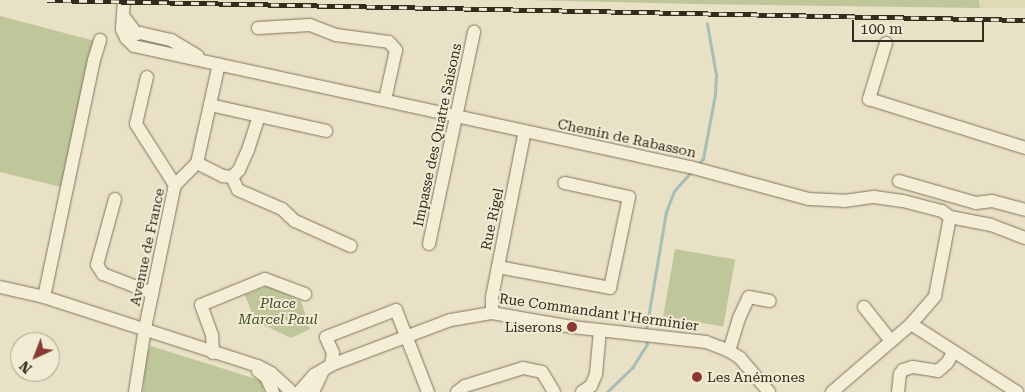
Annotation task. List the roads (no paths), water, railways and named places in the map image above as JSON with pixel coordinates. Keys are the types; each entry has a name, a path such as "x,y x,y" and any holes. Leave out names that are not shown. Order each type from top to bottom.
{"street":[{"name":"Chemin de Rabasson","path":"124,0 124,17 135,40 140,33 171,40 188,51 219,64 455,116 515,127 525,131 703,170 809,199 844,201 874,197 893,200 942,211 950,217 991,225 1025,238"},
{"path":"258,28 310,25 336,35 389,42 396,50 385,100"},
{"name":"Impasse des Quatre Saisons","path":"429,244 474,32"},
{"path":"44,296 94,60 100,40"},
{"path":"886,43 869,99 1025,148"},
{"path":"219,64 197,163 223,176 232,177"},
{"path":"147,77 136,124 175,185"},
{"path":"210,105 326,131"},
{"path":"232,177 239,170 259,117"},
{"name":"Rue Rigel","path":"492,313 498,267 525,131"},
{"name":"Avenue de France","path":"135,392 145,328 175,185 197,163"},
{"path":"232,177 238,190 282,209 295,221 351,246"},
{"path":"899,181 976,203 992,201 1025,210"},
{"path":"498,267 610,288 629,197 565,183"},
{"path":"116,199 97,265 103,274 152,293"},
{"path":"832,392 911,324 935,296 950,217"},
{"path":"214,353 212,335 201,304 265,279 305,294"},
{"path":"0,287 44,296 145,328 271,373 298,391 328,367 332,353 326,337 396,310 427,392"},
{"path":"729,351 739,318 749,298 770,301"},
{"path":"864,307 891,341"},
{"name":"Rue Commandant l'Herminier","path":"328,367 451,320 492,313 600,330 706,342 729,351 740,358 769,392"},
{"path":"911,324 953,353 1017,392"},
{"path":"582,392 591,386 596,374 600,330"},
{"path":"898,392 900,374 903,370 913,367 938,371 947,363 953,353"},
{"path":"250,365 266,377 273,392"},
{"path":"457,392 465,386 523,368 542,372 554,392"}],"waterway":[{"path":"697,165 703,159 715,94 716,75 707,24"},
{"path":"646,330 666,212 674,191 692,171"},
{"path":"607,392 632,368 647,344 646,338"}],"railway":[{"path":"47,0 1025,20"}],"place":[{"name":"Liserons","path":"572,327"},
{"name":"Les Anémones","path":"697,377"}],"park label":[{"name":"Place Marcel Paul","path":"278,312"}]}
